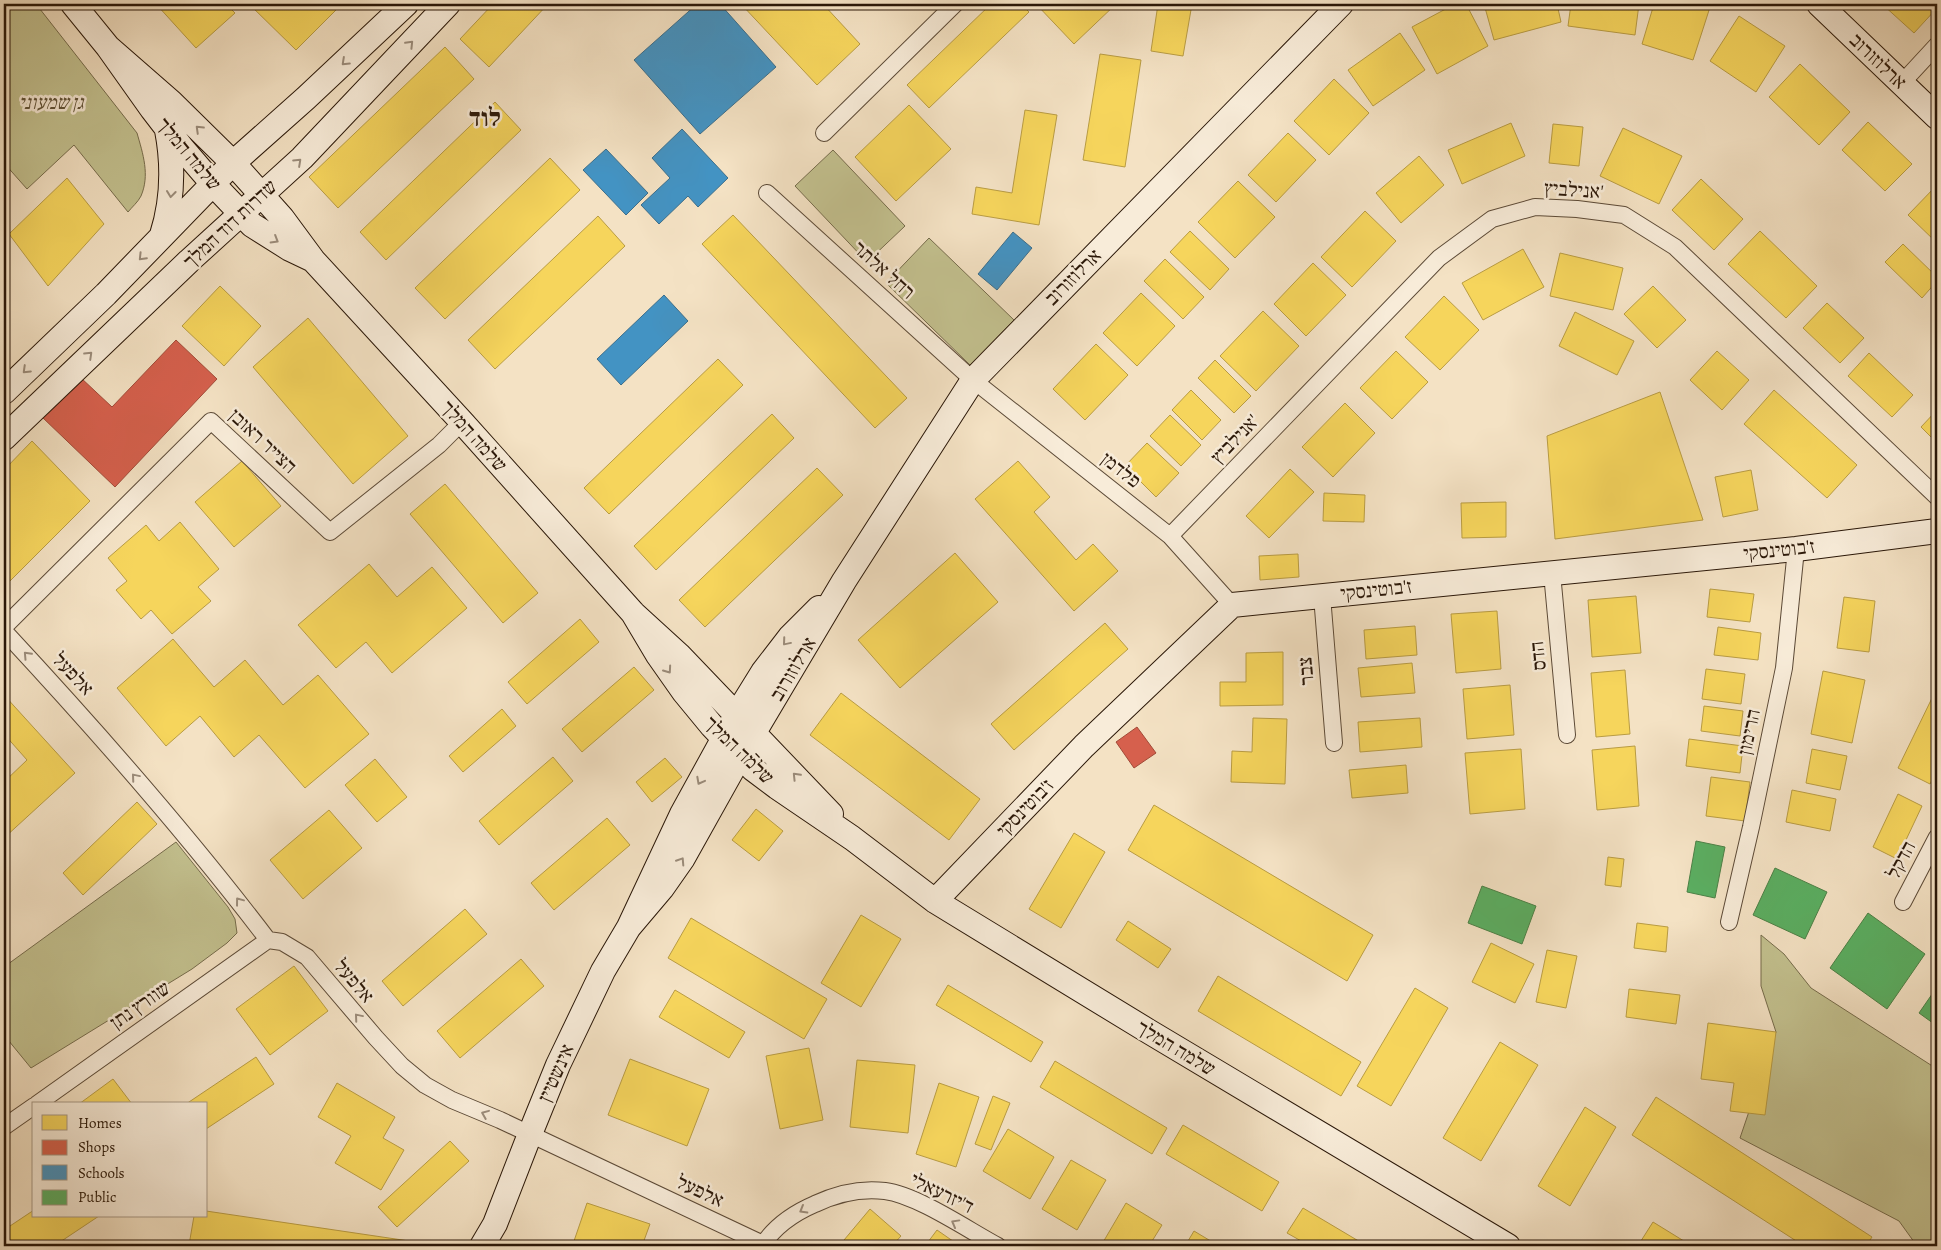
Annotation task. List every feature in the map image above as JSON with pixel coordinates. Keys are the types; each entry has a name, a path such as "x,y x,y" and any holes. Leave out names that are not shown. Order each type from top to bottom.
{"street":[{"name":"שלמה המלך","path":"73,4 108,46 167,129 241,214 252,225 269,236 313,260"},
{"name":"שדרות דוד המלך","path":"4,392 106,294 233,164 406,4"},
{"name":"שדרות דוד המלך","path":"4,438 321,139 448,4"},
{"path":"824,133 955,4"},
{"name":"ארלוזורוב","path":"740,756 844,581 973,380 1341,4"},
{"name":"ארלוזורוב","path":"1819,4 1937,117"},
{"path":"1901,84 1937,45"},
{"name":"שלמה המלך","path":"108,46 171,102 262,194 313,260 462,422 633,613 679,655 754,732 852,838"},
{"path":"161,237 170,207 172,184 171,149 167,129"},
{"name":"רחל אלתר","path":"767,193 973,380"},
{"name":"אנילביץ'","path":"1170,536 1439,258 1492,219 1535,208 1577,209 1624,215 1675,247 1937,497"},
{"name":"פלדמן","path":"973,380 1170,536 1232,605"},
{"name":"הצייר ראובן","path":"4,627 211,421 330,532 439,445 462,422"},
{"name":"ז'בוטינסקי","path":"935,901 1084,746 1232,605 1796,549 1937,531"},
{"name":"הרימון","path":"1729,922 1784,668 1796,549"},
{"name":"הדס","path":"1552,573 1567,735"},
{"name":"ארלוזורוב","path":"736,714 780,649 844,581"},
{"name":"צבר","path":"1322,596 1334,743"},
{"name":"שלמה המלך","path":"633,613 658,655 684,692 740,756 777,788 852,838 935,901 1148,1031 1508,1246"},
{"name":"אלפעל","path":"4,630 76,707 228,887 268,940 282,942 307,957 376,1038 402,1066 425,1085 452,1100 530,1134 762,1245"},
{"name":"אינשטיין","path":"482,1246 494,1235 530,1134 558,1065 599,980 629,927 682,814 736,714"},
{"name":"אינשטיין","path":"629,927 662,888 683,858 740,756"},
{"name":"הדקל","path":"1903,902 1937,837"},
{"name":"שוורץ נתן","path":"40,1102 268,940"},
{"path":"4,1127 32,1107"},
{"name":"ד'יזרעאלי","path":"762,1245 782,1224 804,1209 843,1194 864,1190 886,1191 905,1197 930,1208 998,1246"}],"green space":[{"name":"גן שמעוני","path":"4,4 36,4 137,133 145,164 145,180 141,196 128,212 74,145 27,189 4,163"},
{"path":"833,150 905,226 867,262 795,186"},
{"path":"929,238 1014,320 970,365 886,283"},
{"path":"176,842 228,907 235,919 237,933 227,943 192,969 31,1068 4,1035 4,967"},
{"path":"1761,935 1784,954 1811,988 1937,1069 1937,1246 1917,1246 1899,1221 1740,1138 1776,1032 1761,986"}],"building: Homes":[{"path":"156,4 226,4 235,13 196,48"},
{"path":"249,4 342,4 296,50"},
{"path":"493,4 548,4 489,67 460,39"},
{"path":"741,4 823,4 860,44 817,85"},
{"path":"991,4 1021,4 1029,12 929,108 907,85"},
{"path":"1036,4 1116,4 1074,44"},
{"path":"1158,4 1192,4 1183,56 1151,51"},
{"path":"1455,4 1466,4 1488,46 1437,74 1412,27"},
{"path":"1484,4 1557,4 1561,22 1494,40"},
{"path":"1571,4 1639,4 1635,35 1568,26"},
{"path":"1654,4 1711,4 1693,60 1642,44"},
{"path":"1882,4 1937,4 1937,8 1914,33"},
{"path":"1739,16 1785,46 1756,92 1710,61"},
{"path":"1400,33 1425,70 1373,106 1348,70"},
{"path":"445,47 474,79 338,208 309,177"},
{"path":"1100,54 1141,60 1125,167 1083,160"},
{"path":"1800,64 1850,112 1819,145 1769,97"},
{"path":"1334,79 1369,113 1329,155 1294,121"},
{"path":"495,102 521,130 386,260 360,232"},
{"path":"909,105 951,149 896,201 855,157"},
{"path":"1025,110 1057,115 1039,225 972,214 976,187 1012,193"},
{"path":"1868,122 1912,164 1885,191 1842,150"},
{"path":"1511,123 1525,156 1462,184 1448,150"},
{"path":"1553,124 1583,127 1579,166 1549,163"},
{"path":"1623,128 1682,156 1659,204 1600,176"},
{"path":"1288,133 1316,160 1276,202 1248,175"},
{"path":"1419,156 1444,185 1401,223 1376,193"},
{"path":"550,158 580,190 445,319 415,288"},
{"path":"67,178 104,224 48,286 9,234"},
{"path":"1701,179 1743,219 1714,250 1672,210"},
{"path":"1238,181 1275,217 1235,258 1198,222"},
{"path":"1937,187 1937,243 1908,215"},
{"path":"1365,211 1396,241 1352,287 1321,257"},
{"path":"733,215 907,398 875,428 702,244"},
{"path":"598,216 625,246 495,369 468,340"},
{"path":"1190,231 1229,269 1210,290 1170,252"},
{"path":"1760,231 1817,286 1786,318 1728,264"},
{"path":"1903,244 1937,277 1937,281 1922,298 1885,262"},
{"path":"1523,249 1544,287 1483,320 1462,283"},
{"path":"1560,253 1623,268 1613,310 1550,296"},
{"path":"1165,259 1204,297 1183,319 1144,281"},
{"path":"1313,263 1346,295 1306,336 1274,304"},
{"path":"220,286 261,326 224,366 182,326"},
{"path":"1653,286 1686,320 1657,348 1624,314"},
{"path":"1141,293 1175,326 1137,366 1103,333"},
{"path":"1444,296 1479,330 1440,370 1405,337"},
{"path":"1827,303 1864,338 1840,363 1803,328"},
{"path":"1263,311 1299,346 1256,391 1220,356"},
{"path":"1575,312 1634,341 1617,375 1559,346"},
{"path":"308,318 408,436 353,484 253,367"},
{"path":"1096,344 1128,375 1085,420 1053,389"},
{"path":"1396,351 1428,382 1392,419 1360,388"},
{"path":"1717,351 1749,380 1722,410 1690,380"},
{"path":"1869,353 1913,395 1892,417 1848,376"},
{"path":"718,359 743,385 609,514 584,488"},
{"path":"1215,360 1251,396 1234,413 1198,378"},
{"path":"1191,390 1221,420 1202,440 1172,410"},
{"path":"1774,390 1857,465 1827,498 1744,424"},
{"path":"1660,392 1703,520 1555,539 1547,436"},
{"path":"1345,403 1375,433 1333,477 1302,447"},
{"path":"1937,410 1937,443 1921,427"},
{"path":"772,414 794,438 656,570 634,546"},
{"path":"1170,415 1201,445 1181,466 1150,436"},
{"path":"32,441 90,501 9,582 4,576 4,470"},
{"path":"1147,443 1179,473 1156,497 1125,466"},
{"path":"242,461 281,506 234,547 195,502"},
{"path":"1018,461 1050,497 1034,512 1076,560 1093,544 1118,571 1074,611 975,499"},
{"path":"817,468 843,495 705,627 679,600"},
{"path":"1290,469 1314,492 1269,538 1246,516"},
{"path":"1751,470 1758,510 1723,517 1715,477"},
{"path":"445,484 538,593 503,623 410,514"},
{"path":"1324,493 1365,495 1364,522 1323,521"},
{"path":"1506,502 1506,537 1462,538 1461,503"},
{"path":"180,522 219,569 198,587 211,601 172,634 151,610 141,619 116,590 127,581 108,558 146,525 159,541"},
{"path":"955,553 998,602 900,688 858,640"},
{"path":"1298,554 1299,577 1260,580 1259,556"},
{"path":"369,564 397,597 432,567 467,608 392,673 366,642 336,668 298,625"},
{"path":"1710,589 1754,594 1750,622 1707,617"},
{"path":"1636,596 1641,653 1592,657 1588,600"},
{"path":"1844,597 1875,601 1869,652 1837,648"},
{"path":"1497,611 1501,669 1456,673 1451,614"},
{"path":"580,619 599,642 527,704 508,682"},
{"path":"1105,623 1128,649 1014,750 991,724"},
{"path":"1415,626 1417,655 1366,659 1364,630"},
{"path":"1718,627 1761,633 1758,660 1714,655"},
{"path":"173,639 214,687 245,660 283,705 318,675 369,734 305,788 259,735 234,757 200,716 166,746 117,688"},
{"path":"1283,652 1283,705 1220,706 1220,682 1246,682 1246,653"},
{"path":"1412,663 1415,693 1361,697 1358,668"},
{"path":"634,667 654,690 582,752 562,729"},
{"path":"1706,669 1745,674 1741,704 1702,699"},
{"path":"1625,670 1630,734 1596,737 1591,673"},
{"path":"1823,671 1865,680 1852,743 1811,734"},
{"path":"1510,685 1514,735 1467,739 1463,689"},
{"path":"841,693 980,799 949,840 810,735"},
{"path":"4,695 75,773 4,838 4,782 27,760 4,734"},
{"path":"1933,696 1937,698 1937,770 1930,784 1898,768"},
{"path":"1704,706 1743,711 1740,736 1701,731"},
{"path":"502,709 516,726 463,772 449,756"},
{"path":"1253,718 1287,719 1285,784 1231,782 1232,751 1252,752"},
{"path":"1420,718 1422,747 1360,752 1358,722"},
{"path":"1689,739 1743,746 1740,773 1686,766"},
{"path":"1635,746 1639,806 1597,810 1592,750"},
{"path":"1521,749 1525,809 1470,814 1465,753"},
{"path":"1812,749 1847,756 1840,790 1806,783"},
{"path":"553,757 573,781 499,845 479,821"},
{"path":"665,758 682,777 652,802 636,782"},
{"path":"375,759 407,797 377,822 345,785"},
{"path":"1406,765 1408,793 1352,798 1349,770"},
{"path":"1711,777 1750,782 1745,821 1706,816"},
{"path":"1792,790 1836,799 1830,831 1786,822"},
{"path":"1898,794 1922,806 1897,859 1873,847"},
{"path":"137,802 157,824 83,895 63,873"},
{"path":"1154,805 1373,935 1347,981 1128,850"},
{"path":"756,809 783,831 759,861 732,840"},
{"path":"329,810 362,848 303,899 270,860"},
{"path":"607,818 630,845 554,910 531,883"},
{"path":"1074,833 1105,852 1061,928 1029,909"},
{"path":"1608,857 1624,859 1621,887 1605,885"},
{"path":"465,909 487,934 403,1006 382,981"},
{"path":"861,915 901,939 861,1007 821,983"},
{"path":"691,918 827,999 804,1039 668,958"},
{"path":"1128,921 1171,949 1158,968 1116,940"},
{"path":"1637,923 1668,927 1666,952 1634,948"},
{"path":"1491,943 1534,964 1515,1003 1472,982"},
{"path":"1547,950 1577,956 1566,1008 1536,1002"},
{"path":"521,959 544,986 460,1058 437,1031"},
{"path":"294,966 328,1011 270,1055 236,1009"},
{"path":"1218,976 1361,1062 1341,1096 1198,1011"},
{"path":"948,985 1043,1042 1031,1062 936,1005"},
{"path":"1415,988 1448,1008 1391,1106 1357,1086"},
{"path":"1629,989 1680,995 1676,1024 1626,1017"},
{"path":"675,990 745,1032 729,1058 659,1017"},
{"path":"1708,1023 1776,1032 1765,1115 1730,1111 1734,1083 1701,1079"},
{"path":"1500,1042 1538,1065 1481,1161 1443,1138"},
{"path":"809,1048 823,1120 780,1129 766,1056"},
{"path":"256,1057 274,1084 208,1128 208,1102 189,1102"},
{"path":"630,1059 709,1089 687,1146 608,1115"},
{"path":"857,1060 915,1065 908,1133 850,1127"},
{"path":"1055,1061 1167,1128 1152,1154 1040,1087"},
{"path":"113,1079 130,1102 82,1102"},
{"path":"337,1083 395,1117 383,1138 404,1150 381,1190 335,1163 351,1136 318,1117"},
{"path":"939,1083 979,1097 956,1167 916,1154"},
{"path":"993,1096 1010,1103 991,1150 975,1144"},
{"path":"1656,1097 1872,1237 1866,1246 1804,1246 1632,1135"},
{"path":"1585,1107 1616,1127 1570,1206 1538,1186"},
{"path":"1183,1125 1279,1182 1262,1211 1166,1154"},
{"path":"1008,1129 1054,1157 1030,1199 983,1171"},
{"path":"450,1141 469,1161 397,1227 378,1207"},
{"path":"1071,1160 1106,1180 1077,1230 1042,1209"},
{"path":"587,1203 650,1224 642,1246 589,1246 574,1241"},
{"path":"1126,1203 1162,1225 1149,1246 1105,1246 1102,1244"},
{"path":"1303,1208 1367,1246 1310,1246 1287,1233"},
{"path":"870,1209 901,1236 892,1246 839,1246"},
{"path":"32,1211 32,1218 96,1218 54,1246 4,1246 4,1230"},
{"path":"208,1211 443,1246 189,1245 194,1218 208,1218"},
{"path":"1653,1222 1692,1246 1644,1246 1639,1244"},
{"path":"937,1230 960,1246 925,1246"},
{"path":"1194,1231 1219,1246 1185,1246"}],"building: Shops":[{"path":"176,340 217,379 115,487 42,417 80,377 112,407"},
{"path":"1137,727 1156,753 1134,768 1116,742"}],"building: Schools":[{"path":"697,4 720,4 776,67 700,134 634,60"},
{"path":"682,129 728,178 698,207 688,196 659,224 641,205 670,178 652,158"},
{"path":"606,149 648,193 626,215 583,170"},
{"path":"1013,232 1032,248 997,290 978,274"},
{"path":"664,295 688,321 621,385 597,359"}],"building: Public":[{"path":"1696,841 1725,847 1715,898 1687,892"},
{"path":"1775,868 1827,892 1805,939 1753,915"},
{"path":"1482,886 1536,906 1522,944 1468,923"},
{"path":"1868,913 1925,954 1887,1009 1830,968"},
{"path":"1937,987 1937,1026 1919,1013"}],"district":[{"name":"לוד","path":"485,118"}]}
